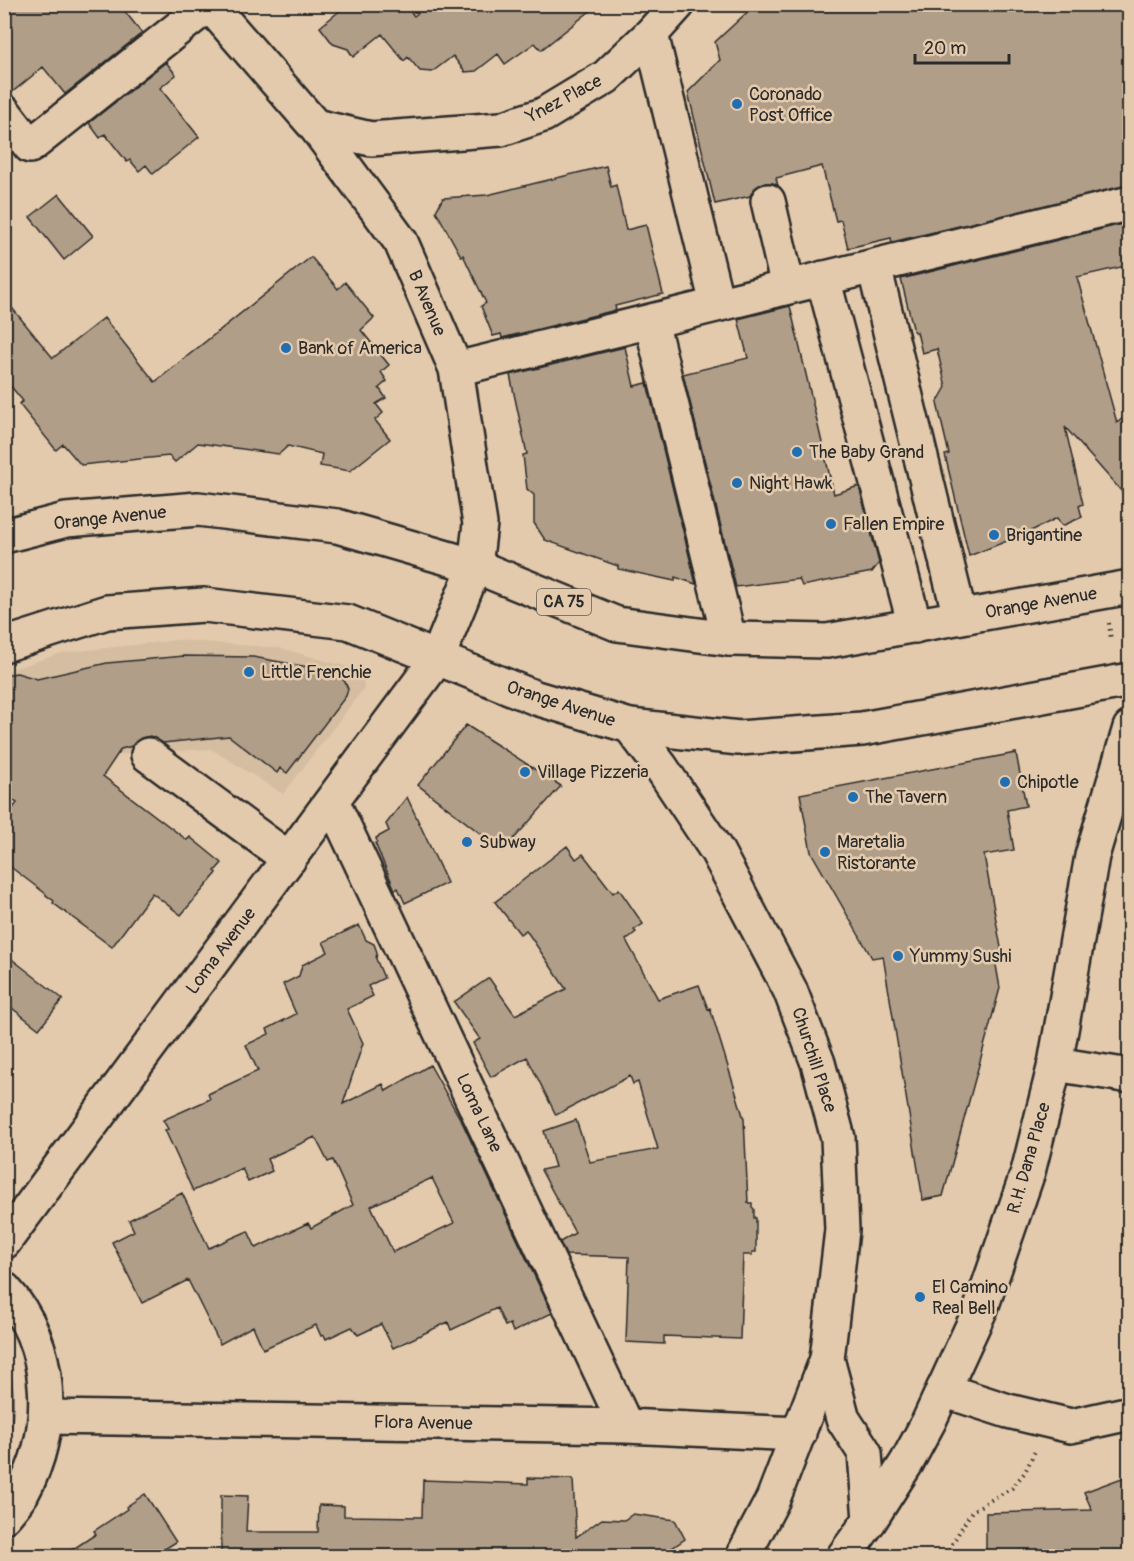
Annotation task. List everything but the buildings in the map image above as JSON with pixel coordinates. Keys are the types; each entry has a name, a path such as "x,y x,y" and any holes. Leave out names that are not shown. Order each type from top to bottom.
{"main road":[{"path":"4,112 30,146 209,4"},
{"name":"B Avenue","path":"209,4 315,126 401,242 456,369 480,524 475,566 436,659"},
{"name":"Ynez Place","path":"315,126 371,139 501,129 543,115 606,78 678,4"},
{"path":"651,34 717,304"},
{"path":"768,201 788,287"},
{"path":"456,369 1130,203"},
{"path":"874,266 960,617"},
{"path":"823,278 915,626"},
{"path":"651,321 729,639"},
{"name":"Orange Avenue","path":"4,536 66,520 198,509 337,526 475,566 617,624 729,639 827,641 1130,587"},
{"name":"Orange Avenue","path":"4,645 107,612 204,605 348,622 536,698 630,726 739,738 862,729 1130,680"},
{"name":"Loma Avenue","path":"4,1242 436,659"},
{"name":"Churchill Place","path":"630,726 661,767 717,851 790,990 818,1063 838,1138 842,1230 827,1359 773,1499 744,1557"},
{"name":"R.H. Dana Place","path":"844,1557 907,1462 943,1390 981,1308 1028,1172 1055,1064 1092,856 1130,728"},
{"path":"148,755 289,859"},
{"name":"Loma Lane","path":"332,801 626,1426"},
{"path":"1055,1064 1130,1076"},
{"path":"4,1289 14,1299 34,1335 45,1375 46,1417 38,1457 21,1495 4,1516"},
{"path":"827,1359 843,1419 865,1453 870,1521"},
{"path":"943,1390 1008,1411 1071,1426 1130,1413"},
{"name":"Flora Avenue","path":"46,1417 626,1426 799,1434"}],"path":[{"path":"1108,616 1111,640"},
{"path":"951,1557 952,1544 972,1511 1012,1488 1025,1472 1038,1443"}],"shaded area":[{"path":"178,640 280,648 362,671 364,688 283,794 211,749 58,758 5,794 4,672 62,653"},
{"path":"5,1355 12,1380 13,1406 11,1431 5,1456"}],"place":[{"name":"Coronado Post Office","path":"737,104"},
{"name":"Bank of America","path":"286,348"},
{"name":"The Baby Grand","path":"797,452"},
{"name":"Night Hawk","path":"737,483"},
{"name":"Fallen Empire","path":"831,524"},
{"name":"Brigantine","path":"994,535"},
{"name":"Little Frenchie","path":"249,672"},
{"name":"Village Pizzeria","path":"525,772"},
{"name":"Chipotle","path":"1005,782"},
{"name":"The Tavern","path":"853,797"},
{"name":"Subway","path":"467,842"},
{"name":"Maretalia Ristorante","path":"825,852"},
{"name":"Yummy Sushi","path":"898,956"},
{"name":"El Camino Real Bell","path":"920,1297"}]}
